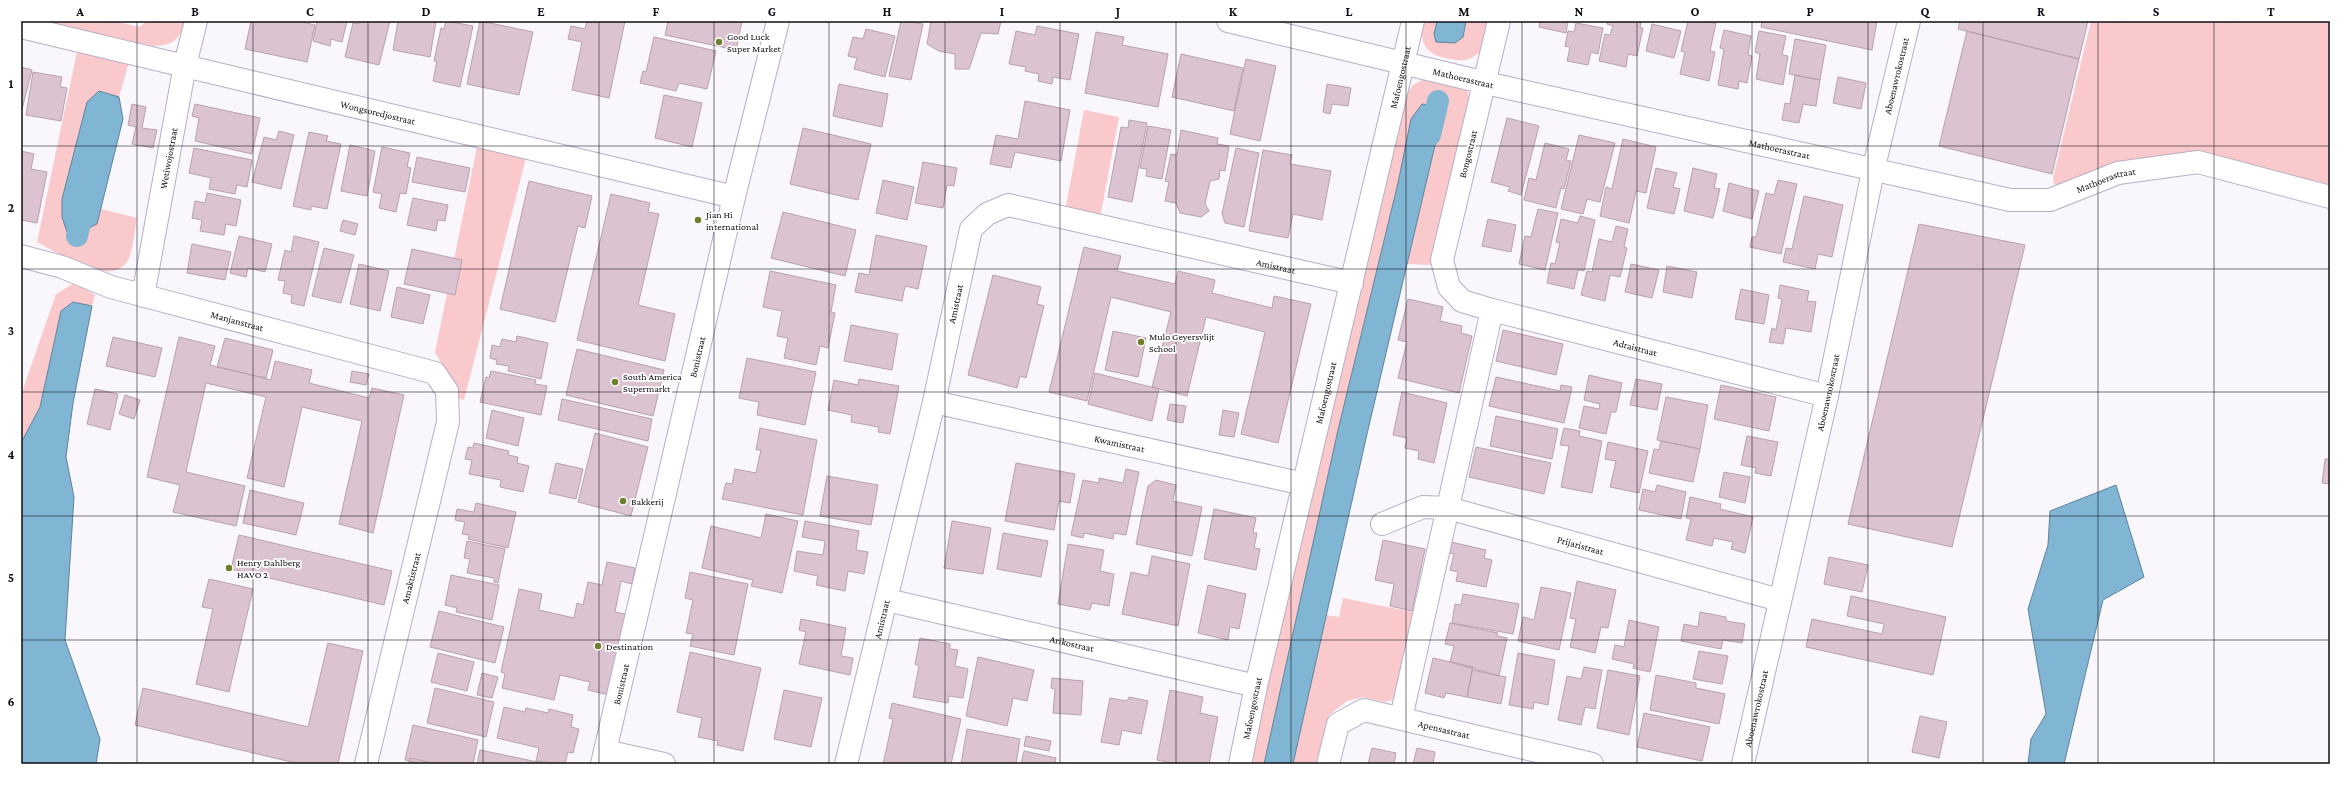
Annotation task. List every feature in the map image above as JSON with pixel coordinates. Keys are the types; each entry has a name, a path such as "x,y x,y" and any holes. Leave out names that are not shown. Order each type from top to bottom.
{"street":[{"name":"Wetiwojostraat","path":"142,296 185,65 196,21"},
{"name":"Bonistraat","path":"604,758 734,197 778,21"},
{"name":"Mathoerastraat","path":"1228,21 1486,83 1873,171 2010,200 2050,200 2118,173 2198,162 2330,197"},
{"name":"Mafoengostraat","path":"1240,764 1256,686 1413,21"},
{"name":"Bongostraat","path":"1449,288 1442,260 1486,83 1499,21"},
{"name":"Aboenawrokostraat","path":"1743,764 1779,600 1827,396 1873,171 1909,21"},
{"name":"Wongsoredjostraat","path":"21,27 734,197"},
{"name":"Amistraat","path":"846,764 934,402 971,229 986,214 1008,205 1352,283"},
{"name":"Manjanstraat","path":"21,256 62,267 111,287 142,296 435,373 448,391"},
{"name":"Adraistraat","path":"1449,288 1462,301 1492,310 1827,396"},
{"path":"1401,718 1492,310"},
{"name":"Amaktistraat","path":"366,764 448,422 448,391"},
{"name":"Kwamistraat","path":"934,402 1304,484"},
{"name":"Prijaristraat","path":"1382,524 1423,507 1448,508 1779,600"},
{"name":"Arikostraat","path":"887,600 1256,686"},
{"name":"Apensastraat","path":"1328,764 1338,724 1364,710 1592,764"},
{"path":"604,758 664,764"}],"shaded area":[{"path":"39,21 114,21 139,27 147,21 185,21 181,33 175,40 171,43 154,46"},
{"path":"1423,21 1437,21 1434,34 1463,37 1466,21 1492,21 1483,51 1469,59 1455,60 1436,55 1426,48 1422,37"},
{"path":"2091,21 2330,21 2330,188 2188,154 2063,186 2054,184 2053,178"},
{"path":"77,52 129,62 119,97 99,91 62,217 67,232 75,234 96,224 101,209 137,218 133,245 128,260 120,268 110,271 98,270 84,266 37,242"},
{"path":"1424,79 1460,85 1468,92 1470,102 1431,265 1407,264 1444,108 1422,104 1411,119 1398,183 1338,430 1264,764 1247,764 1406,95 1413,85"},
{"path":"1084,110 1119,117 1100,218 1065,211"},
{"path":"477,147 526,158 464,400 450,396 450,379 435,352"},
{"path":"75,283 95,295 92,306 73,302 61,311 40,407 21,443 21,395 56,294"},
{"path":"1343,598 1417,613 1400,688 1394,699 1385,702 1363,697 1347,701 1329,715 1317,764 1293,764 1326,615 1339,617"}],"water":[{"path":"1437,21 1466,21 1463,37 1455,43 1436,42 1434,34"},
{"path":"99,91 119,97 123,119 97,224 75,234 67,232 62,217 62,199 87,102"},
{"path":"1422,104 1444,107 1367,434 1293,764 1264,764 1338,430 1398,183 1411,119"},
{"path":"73,302 92,306 73,403 66,457 74,497 65,640 100,739 96,764 21,764 21,443 40,407 61,311"},
{"path":"2116,485 2144,577 2103,600 2064,764 2028,764 2031,739 2046,714 2028,609 2048,545 2050,511"}],"building":[{"path":"251,21 298,21 315,25 307,62 245,49"},
{"path":"317,21 347,21 342,42 331,39 330,46 313,41"},
{"path":"359,21 390,21 379,65 345,57 353,23 359,24"},
{"path":"398,21 436,21 430,57 393,50"},
{"path":"446,21 473,26 460,87 433,81 437,61 434,61 441,28 444,29"},
{"path":"480,21 533,32 519,95 467,84"},
{"path":"587,21 625,21 609,98 572,90 582,42 568,39 571,26 585,29"},
{"name":"Good Luck Super Market","path":"668,21 742,21 736,50 665,35"},
{"path":"901,21 923,24 911,80 889,76"},
{"path":"931,21 1001,21 998,34 981,33 969,69 955,69 955,54 939,51 927,44"},
{"path":"1540,21 1568,21 1566,33 1539,27"},
{"path":"1608,21 1641,21 1640,28 1643,28 1637,56 1628,54 1626,67 1599,61 1605,34 1610,35 1613,26 1607,24"},
{"path":"1688,21 1716,23 1710,51 1715,52 1709,81 1680,74 1685,52 1681,51"},
{"path":"1762,21 1877,21 1872,50 1761,27"},
{"path":"1960,21 2088,21 2079,59 1958,29"},
{"path":"1576,23 1603,28 1598,54 1591,52 1588,65 1567,61 1570,47 1565,46 1568,31 1574,32"},
{"path":"1652,24 1681,31 1674,58 1646,51"},
{"path":"1037,26 1079,34 1070,80 1053,77 1052,84 1038,81 1039,74 1025,71 1026,67 1009,64 1016,31 1035,35"},
{"path":"866,29 895,36 885,77 854,69 857,58 848,56 853,37 863,39"},
{"path":"1724,30 1751,36 1748,55 1752,56 1747,83 1739,81 1738,89 1718,85 1724,49 1720,48"},
{"path":"1759,31 1786,36 1782,55 1788,56 1783,85 1756,79 1760,54 1755,52"},
{"path":"1967,31 2079,59 2052,174 1939,146"},
{"path":"1096,32 1124,37 1122,45 1168,54 1158,107 1085,93"},
{"path":"654,37 716,51 707,89 679,83 676,91 640,83 643,71 646,72"},
{"path":"1795,39 1826,45 1820,80 1789,74"},
{"path":"1181,54 1243,68 1234,111 1172,97"},
{"path":"1246,59 1276,66 1260,141 1230,134"},
{"path":"21,67 32,70 21,113"},
{"path":"33,72 62,77 60,87 67,88 61,121 26,115"},
{"path":"1795,75 1820,80 1816,106 1803,104 1799,123 1782,120 1785,103 1790,104"},
{"path":"1838,77 1866,83 1861,109 1833,103"},
{"path":"839,84 888,94 882,127 833,116"},
{"path":"1327,84 1351,88 1348,106 1332,104 1330,114 1323,112"},
{"path":"664,95 702,103 692,147 655,138"},
{"path":"1025,101 1070,110 1061,161 1015,152 1011,168 990,164 996,135 1018,139"},
{"path":"132,104 146,107 142,128 157,130 153,148 132,144 136,127 128,125"},
{"path":"195,104 260,118 252,154 195,141 199,118 192,116"},
{"path":"1507,118 1539,126 1521,195 1508,191 1510,187 1491,182"},
{"path":"1129,120 1147,123 1132,202 1108,197 1121,127 1128,128"},
{"path":"1148,126 1171,130 1162,179 1146,176 1147,169 1140,168"},
{"path":"803,128 871,144 858,200 790,184"},
{"path":"1181,130 1218,138 1217,144 1229,146 1225,171 1220,170 1219,179 1210,181 1205,204 1209,211 1201,217 1180,213 1176,203 1165,201 1169,182 1165,181 1171,154 1177,155"},
{"path":"279,131 294,135 281,189 252,182 264,137 276,140"},
{"path":"309,132 328,136 326,141 341,144 327,209 311,206 311,210 293,206"},
{"path":"1579,135 1615,143 1600,202 1587,199 1583,214 1561,209"},
{"path":"1623,139 1656,147 1646,193 1636,191 1629,223 1600,216 1606,187 1612,189"},
{"path":"1545,143 1569,149 1566,160 1571,161 1564,189 1561,188 1556,208 1524,200 1529,178 1536,180"},
{"path":"350,145 375,151 367,196 341,191"},
{"path":"382,147 410,153 407,167 411,168 406,194 400,193 396,212 379,208 382,194 373,192"},
{"path":"194,148 252,160 247,187 237,185 235,194 209,189 211,178 189,173"},
{"path":"1236,148 1259,153 1244,227 1225,223 1222,214"},
{"path":"1263,150 1292,155 1290,164 1331,171 1322,220 1293,214 1288,238 1249,231"},
{"path":"21,151 34,154 31,169 47,172 37,223 21,220"},
{"path":"417,157 470,168 465,192 412,182"},
{"path":"923,162 957,168 954,186 947,185 943,208 915,203"},
{"path":"1656,168 1677,173 1673,187 1680,189 1674,214 1647,208"},
{"path":"1693,168 1717,174 1714,188 1720,189 1713,218 1684,211"},
{"path":"883,180 914,187 907,220 876,213"},
{"path":"1778,180 1797,184 1781,254 1750,247 1752,237 1756,237 1766,193 1774,195"},
{"path":"529,181 592,196 585,228 578,226 555,322 500,309"},
{"path":"1729,183 1759,191 1752,219 1723,211"},
{"path":"207,193 241,200 236,226 226,224 224,235 200,231 202,220 192,218 195,201 205,203"},
{"path":"611,194 650,203 648,212 659,214 638,305 675,314 665,361 577,340"},
{"path":"1804,196 1843,205 1832,257 1818,254 1815,269 1783,262 1786,248 1792,249"},
{"path":"413,198 448,205 445,221 438,220 436,231 407,225"},
{"path":"1538,209 1558,213 1545,270 1519,264 1525,236 1531,237"},
{"path":"783,212 856,230 845,276 771,258"},
{"path":"1580,216 1595,220 1584,271 1578,270 1574,289 1547,283 1551,263 1555,264 1560,243 1556,242 1561,219 1578,223"},
{"path":"1488,219 1516,225 1511,252 1482,246"},
{"path":"343,220 358,224 355,235 340,231"},
{"path":"1919,224 2025,245 1952,547 1848,524"},
{"path":"1616,226 1628,229 1624,247 1627,248 1620,277 1610,275 1605,301 1581,295 1587,271 1592,272 1599,239 1612,242"},
{"path":"876,235 927,246 918,289 905,286 902,301 855,292 859,273 869,275"},
{"path":"239,236 272,244 265,272 248,268 246,277 230,273"},
{"path":"294,236 319,242 304,306 291,303 292,295 283,293 285,281 278,280 285,250 291,252"},
{"path":"192,244 231,252 225,280 187,273"},
{"path":"1084,247 1121,256 1117,271 1175,284 1178,271 1215,280 1212,293 1272,308 1274,296 1311,304 1278,443 1241,434 1265,332 1206,317 1187,396 1152,387 1171,312 1111,297 1087,401 1049,392"},
{"path":"324,248 354,255 341,303 312,296"},
{"path":"412,249 462,260 455,295 404,284"},
{"path":"359,264 389,271 380,311 350,304"},
{"path":"1631,264 1659,270 1652,298 1625,292"},
{"path":"1667,266 1697,272 1692,298 1663,292"},
{"path":"770,271 836,285 831,312 835,313 828,348 820,346 816,365 784,358 788,338 777,336 782,311 763,307"},
{"path":"993,275 1041,287 1037,304 1044,306 1026,378 1020,376 1017,388 968,375"},
{"path":"1780,285 1809,291 1807,301 1816,302 1811,332 1786,328 1783,344 1769,342 1772,328 1776,330 1782,299 1778,298"},
{"path":"397,287 430,295 423,324 391,317"},
{"path":"1741,289 1769,295 1764,324 1735,319"},
{"path":"1408,299 1443,307 1440,321 1462,326 1461,333 1472,336 1459,393 1398,378 1407,342 1398,340"},
{"path":"851,325 898,334 892,370 844,361"},
{"path":"1503,330 1563,344 1556,375 1496,361"},
{"path":"1113,331 1146,338 1138,377 1105,370"},
{"path":"517,336 548,343 541,379 508,371 509,366 496,364 497,360 490,358 492,345 500,347 502,339 516,342"},
{"path":"113,337 162,348 155,377 106,366"},
{"path":"179,337 215,346 210,365 271,380 275,361 312,370 309,383 369,398 372,388 404,395 373,533 339,524 362,421 302,407 284,487 247,478 266,397 206,383 186,472 245,486 236,526 173,512 180,485 147,477"},
{"path":"225,338 273,350 266,378 217,367"},
{"name":"South America Supermarkt","path":"577,349 664,370 653,416 566,395"},
{"path":"747,358 816,372 805,425 757,415 759,402 739,398"},
{"path":"352,371 369,374 366,385 350,382"},
{"path":"491,371 536,380 535,384 547,386 541,415 480,402 486,377 489,378"},
{"path":"1095,373 1159,389 1152,421 1088,404"},
{"path":"1589,375 1622,383 1616,412 1611,412 1606,434 1579,428 1584,406 1599,409 1600,404 1584,400"},
{"path":"1496,377 1560,391 1561,385 1572,387 1564,423 1489,406"},
{"path":"859,379 899,386 890,434 878,432 879,427 851,422 852,415 828,410 834,380 858,385"},
{"path":"1636,379 1662,384 1657,410 1630,405"},
{"path":"1721,385 1776,397 1769,431 1714,419"},
{"path":"95,389 118,394 110,430 87,424"},
{"path":"1402,392 1447,403 1434,463 1418,459 1419,451 1405,448 1407,438 1393,435"},
{"path":"125,395 140,400 134,419 119,414"},
{"path":"1666,397 1708,405 1700,449 1657,440"},
{"path":"562,399 652,419 648,441 558,420"},
{"path":"1170,404 1186,406 1183,423 1167,420"},
{"path":"492,410 524,418 518,446 486,438"},
{"path":"1223,410 1239,413 1234,437 1219,435"},
{"path":"1496,416 1558,429 1552,459 1490,446"},
{"path":"760,428 817,440 803,515 722,499 726,483 732,484 735,469 756,473 761,450 756,450"},
{"path":"1564,428 1580,431 1579,436 1602,441 1592,493 1561,487 1569,446 1560,445"},
{"path":"595,433 648,447 631,516 578,502"},
{"path":"1747,436 1778,442 1771,476 1755,473 1756,468 1741,465"},
{"path":"1661,441 1700,449 1693,482 1649,473 1654,449 1659,450"},
{"path":"1608,442 1648,451 1639,493 1610,487 1616,461 1605,459"},
{"path":"474,443 509,451 508,455 518,457 517,463 529,466 523,492 500,487 501,480 469,474 472,460 465,459 468,447 473,448"},
{"path":"1476,447 1551,463 1544,494 1469,477"},
{"path":"2325,459 2330,459 2330,484 2322,483"},
{"path":"556,463 583,469 576,499 549,493"},
{"path":"1016,463 1075,474 1070,503 1059,501 1054,530 1005,521"},
{"path":"1126,469 1139,472 1126,535 1114,533 1113,539 1084,533 1083,538 1071,535 1083,480 1099,483 1099,478 1123,483"},
{"path":"1724,472 1750,477 1745,503 1719,497"},
{"path":"827,476 878,485 871,525 820,516"},
{"path":"1156,480 1176,485 1173,501 1202,507 1192,556 1136,544 1148,486"},
{"path":"1657,485 1686,492 1681,519 1639,510 1643,489 1655,492"},
{"path":"250,490 304,503 296,535 243,523"},
{"path":"1690,497 1721,504 1720,509 1753,517 1745,553 1731,549 1733,542 1714,538 1712,546 1686,540 1691,519 1686,518"},
{"path":"476,503 516,512 508,548 468,539 469,535 462,534 465,522 455,520 457,509 474,512"},
{"path":"1214,509 1256,518 1253,533 1257,533 1254,548 1260,549 1256,570 1204,559"},
{"path":"766,514 798,521 782,593 751,586 753,580 702,568 711,526 761,538"},
{"path":"805,521 859,531 856,550 868,552 864,574 848,571 845,591 816,585 818,576 794,571 797,551 823,555 825,541 802,537"},
{"path":"952,521 991,528 983,574 944,568"},
{"path":"1003,533 1048,541 1041,577 997,569"},
{"path":"239,535 392,571 384,605 231,569"},
{"path":"1383,540 1425,549 1412,611 1390,606 1394,584 1375,580"},
{"path":"467,541 505,549 498,583 494,582 494,578 467,573 470,559 464,558"},
{"path":"1451,542 1486,550 1484,558 1492,560 1486,587 1456,581 1458,572 1450,570 1454,554 1449,553"},
{"path":"1068,544 1104,550 1100,571 1114,574 1109,606 1092,603 1090,610 1058,604"},
{"path":"1152,556 1190,564 1178,626 1122,614 1131,572 1148,576"},
{"path":"1829,557 1868,565 1862,592 1824,584"},
{"path":"607,562 635,568 632,584 621,581 615,612 630,615 613,696 588,690 590,682 560,675 554,700 502,688 505,674 501,672 519,589 542,594 539,610 574,618 577,603 583,605 588,582 602,585"},
{"path":"690,572 748,584 734,655 690,646 693,634 686,633 693,600 685,598"},
{"path":"451,575 499,585 492,620 456,612 457,608 445,605"},
{"path":"209,579 253,589 229,692 196,684 213,609 202,607"},
{"path":"1577,581 1616,590 1608,628 1601,627 1595,653 1570,647 1576,619 1570,618"},
{"path":"1208,585 1246,594 1239,629 1230,627 1228,640 1198,633"},
{"path":"1541,587 1571,593 1559,650 1518,641 1523,617 1534,620"},
{"path":"1463,594 1519,604 1513,634 1452,623 1455,604 1461,605"},
{"path":"1851,596 1946,617 1933,675 1806,647 1812,619 1882,634 1884,624 1847,616"},
{"path":"439,611 504,627 495,663 430,647"},
{"path":"1700,612 1726,617 1726,621 1745,624 1742,643 1723,640 1721,649 1681,641 1684,624 1698,627"},
{"path":"801,619 846,628 841,656 853,658 850,675 799,664 806,632 799,630"},
{"path":"1629,620 1659,627 1650,672 1633,668 1634,664 1612,659 1615,645 1624,647"},
{"path":"1450,623 1498,633 1497,636 1507,638 1499,676 1450,662 1454,646 1445,644"},
{"path":"920,638 950,644 950,649 958,650 955,666 968,669 963,698 949,696 948,703 913,697 919,666 915,664"},
{"path":"328,643 363,651 338,764 300,764 135,725 143,688 308,727"},
{"path":"1699,651 1728,656 1722,684 1693,679"},
{"path":"690,652 761,668 743,751 717,745 718,741 698,737 702,718 677,712"},
{"path":"438,653 474,662 467,691 431,682"},
{"path":"1518,653 1555,660 1548,705 1534,702 1533,709 1509,705"},
{"path":"978,657 1034,670 1027,701 1013,698 1007,726 966,716"},
{"path":"1433,658 1473,667 1467,697 1446,693 1444,698 1425,693"},
{"path":"1584,667 1602,670 1595,709 1585,707 1581,725 1558,720 1567,676 1581,679"},
{"path":"1472,670 1506,677 1501,704 1467,697"},
{"path":"1608,670 1640,676 1629,735 1597,728"},
{"path":"482,673 498,677 492,698 477,695"},
{"path":"1656,675 1696,683 1696,688 1725,694 1719,724 1650,710"},
{"path":"1052,678 1083,681 1081,715 1053,713 1055,689 1051,688"},
{"path":"435,688 494,702 486,737 427,723"},
{"path":"784,690 822,698 811,747 774,739"},
{"path":"1170,690 1203,697 1200,713 1218,717 1209,764 1177,764 1157,760"},
{"path":"1129,697 1148,701 1141,734 1122,730 1119,745 1101,742 1110,698 1127,701"},
{"path":"892,703 961,719 951,764 883,764 893,719 889,718"},
{"path":"504,707 525,712 526,708 548,713 549,709 573,715 571,727 579,729 573,753 568,752 565,764 536,761 539,748 497,738"},
{"path":"1644,713 1710,727 1702,761 1637,747"},
{"path":"1920,716 1947,722 1939,758 1912,752"},
{"path":"413,725 478,740 473,764 422,764 405,760"},
{"path":"967,729 1020,739 1016,764 961,764"},
{"path":"1026,736 1051,741 1049,751 1024,746"},
{"path":"1372,748 1396,753 1394,764 1368,764"},
{"path":"1417,748 1435,752 1433,764 1413,764"},
{"path":"480,750 547,764 477,764"},
{"path":"1024,751 1056,758 1055,764 1021,764"},
{"path":"410,758 437,764 409,764"}],"waterway":[{"path":"1430,135 1438,101"},
{"path":"77,236 85,202"}],"place":[{"name":"Good Luck Super Market","path":"719,42"},
{"name":"Jian Hi international","path":"698,220"},
{"name":"Mulo Geyersvlijt School","path":"1141,342"},
{"name":"South America Supermarkt","path":"615,382"},
{"name":"Bakkerij","path":"623,501"},
{"name":"Henry Dahlberg HAVO 2","path":"229,568"},
{"name":"Destination","path":"598,646"}]}
